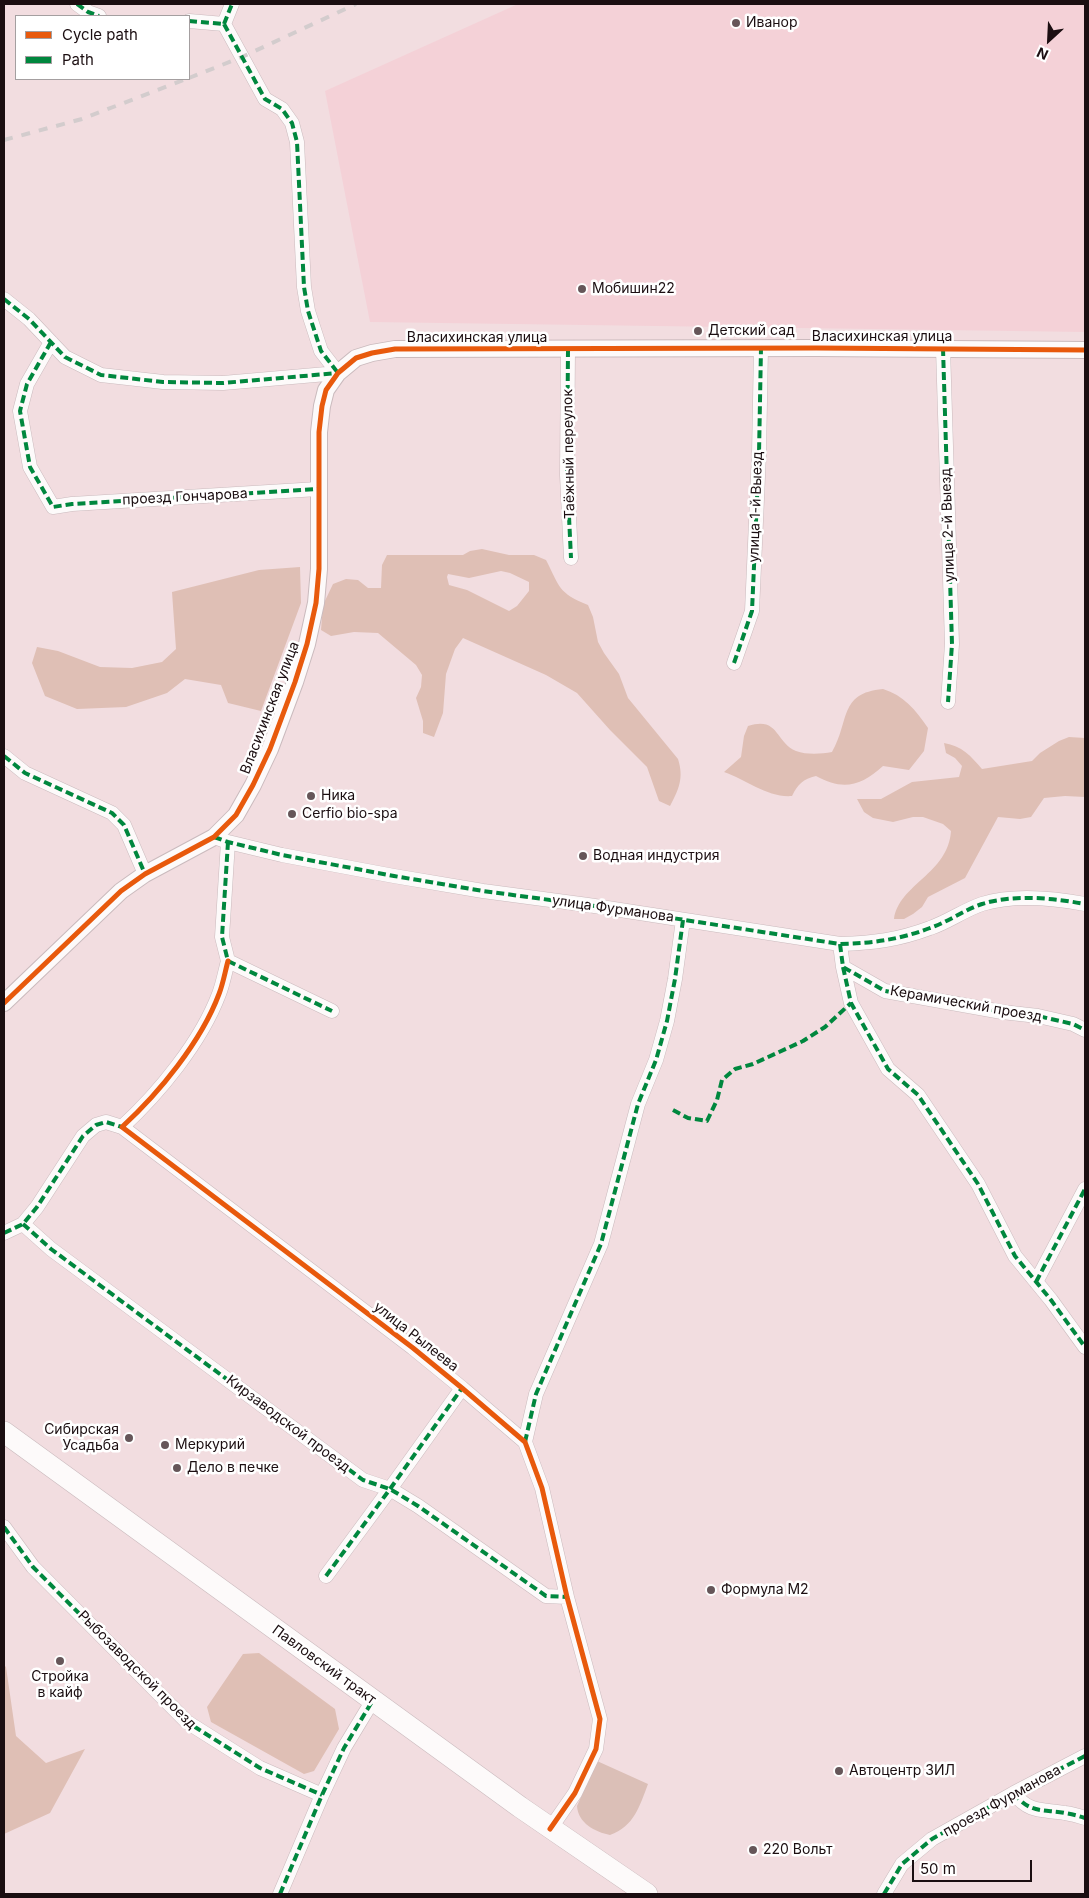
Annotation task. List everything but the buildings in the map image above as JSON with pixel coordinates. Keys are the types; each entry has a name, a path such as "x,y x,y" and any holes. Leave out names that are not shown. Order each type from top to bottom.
{"main road":[{"name":"Павловский тракт","path":"4,1432 550,1829 647,1894"}],"street":[{"path":"77,4 96,15"},
{"path":"232,4 224,24 264,99 282,109 292,122 297,142 304,287 308,311 321,351 338,373"},
{"path":"190,21 224,24"},
{"path":"4,299 29,319 65,356 101,375 163,382 222,383 338,373"},
{"name":"проезд Гончарова","path":"51,342 27,384 20,411 30,467 53,507 72,504 318,489"},
{"name":"улица 1-й Выезд","path":"734,663 752,611 759,454 761,348"},
{"name":"Власихинская улица","path":"221,840 253,785 276,732 307,644 316,603 319,569 318,489 322,406 326,390 338,373 356,358 372,352 395,349 943,348 1085,350"},
{"name":"улица 2-й Выезд","path":"943,348 952,644 948,702"},
{"name":"Таёжный переулок","path":"568,349 567,475 571,558"},
{"path":"4,756 25,773 112,813 124,826 145,874"},
{"path":"4,1003 121,892 145,874 221,840 222,937 228,961 219,995 186,1054 146,1105 122,1127 106,1122 96,1124 83,1136 37,1207 22,1224 4,1234"},
{"name":"улица Фурманова","path":"221,840 282,855 394,876 840,944 880,943 901,938 931,928 982,904 1004,900 1062,899 1085,904"},
{"path":"525,1442 536,1394 601,1244 638,1104 656,1060 667,1022 683,920"},
{"path":"840,944 851,1003 888,1069 918,1095 978,1184 1015,1256 1085,1348"},
{"path":"228,961 332,1011"},
{"name":"Керамический проезд","path":"843,967 885,991 1002,1012 1038,1016 1073,1024 1085,1030"},
{"name":"улица Рылеева","path":"122,1127 413,1348 525,1442 542,1488 567,1598 600,1719 596,1749 575,1793 550,1829"},
{"path":"1036,1282 1085,1189"},
{"name":"Кирзаводской проезд","path":"22,1224 51,1249 363,1480 390,1490 418,1506 546,1596 567,1598"},
{"path":"326,1576 462,1388"},
{"name":"Рыбозаводской проезд","path":"4,1527 33,1567 187,1722 260,1768 322,1795"},
{"path":"280,1894 344,1748 373,1700"},
{"name":"проезд Фурманова","path":"884,1894 902,1864 932,1839 1085,1756"},
{"path":"1014,1793 1018,1799 1042,1812 1064,1812 1085,1818"}],"shaded area":[{"path":"518,4 1085,4 1085,332 370,322 325,91"},
{"path":"482,549 509,555 534,555 546,560 565,593 588,605 593,617 598,642 619,674 628,698 678,759 681,772 680,783 670,806 659,801 647,767 577,693 546,675 463,638 455,649 446,674 443,713 434,737 423,733 423,721 416,698 421,687 422,675 416,665 378,633 354,632 331,636 321,630 323,605 333,584 346,579 358,580 368,588 381,588 382,565 387,555 463,555 470,551","holes":["501,571 529,582 529,591 517,606 509,611 467,590 449,585 447,577 448,574 469,578"]},
{"path":"300,567 301,603 261,711 228,703 221,685 185,679 167,693 126,707 77,709 45,696 32,663 37,647 58,651 100,667 132,668 162,662 176,649 172,592 259,570"},
{"path":"883,689 903,699 919,715 928,728 924,751 909,770 883,766 859,782 843,785 826,781 816,776 801,783 792,796 774,794 724,772 741,757 744,736 748,726 758,724 766,724 771,727 789,747 796,751 814,754 832,752 838,741 847,711 852,703 859,696"},
{"path":"1069,737 1085,738 1085,797 1044,798 1031,817 1020,819 998,817 965,878 928,897 922,907 913,914 904,919 894,919 898,907 905,897 942,858 948,846 951,831 943,824 923,817 913,817 893,822 873,818 864,812 857,799 881,799 912,782 959,777 962,766 955,758 946,753 944,743 956,746 966,752 982,769 1032,761 1040,753"},
{"path":"259,1653 335,1709 339,1729 314,1771 304,1774 211,1722 207,1707 243,1654"},
{"path":"4,1665 6,1667 16,1736 46,1763 85,1749 50,1813 4,1834"},
{"path":"597,1761 648,1784 639,1807 630,1821 625,1827 610,1835 588,1826 578,1812 577,1806"}],"railway":[{"path":"190,78 242,57 356,4"},
{"path":"4,140 82,119 183,80"}],"marked path":[{"path":"77,4 96,15"},
{"path":"224,24 232,4"},
{"path":"190,21 224,24"},
{"path":"224,24 265,99 282,109 292,123 297,142 304,287 308,311 321,351 338,373"},
{"path":"4,299 29,319 65,357 101,375 163,382 223,383 338,373"},
{"path":"51,342 27,384 20,411 30,467 53,507 72,504 318,489"},
{"path":"734,663 752,611 759,454 761,348"},
{"path":"943,348 952,644 948,702"},
{"path":"568,349 567,475 571,558"},
{"path":"4,756 25,773 112,813 124,825 145,874"},
{"path":"214,837 282,855 394,876 840,944 875,942 918,932 982,904 994,901 1034,898 1085,904"},
{"path":"228,842 222,937 228,961 332,1011"},
{"path":"525,1442 536,1394 601,1244 638,1104 656,1060 667,1021 683,920"},
{"path":"840,944 843,967 885,991 1002,1012 1038,1016 1073,1024 1085,1030"},
{"path":"843,967 851,1003 888,1069 918,1095 978,1184 1015,1256 1051,1300 1085,1347"},
{"path":"673,1110 688,1118 707,1121 717,1100 722,1080 735,1069 753,1064 803,1041 825,1027 851,1003"},
{"path":"4,1233 23,1224 37,1207 83,1136 96,1125 106,1122 122,1127"},
{"path":"1036,1282 1085,1189"},
{"path":"23,1224 51,1249 363,1480 390,1489 418,1506 546,1596 567,1597"},
{"path":"326,1576 462,1388"},
{"path":"4,1527 33,1567 187,1722 260,1768 322,1795"},
{"path":"280,1894 344,1748 373,1700"},
{"path":"884,1894 902,1864 932,1839 1085,1756"},
{"path":"1014,1793 1031,1808 1085,1818"}],"cycle path":[{"path":"4,1003 121,891 145,874 214,837 236,815 253,785 270,749 295,682 307,644 316,603 319,569 319,432 322,406 326,390 338,373 356,358 395,349 816,348 1085,350"},
{"path":"228,961 220,990 211,1012 190,1048 164,1083 122,1127 413,1348 525,1442 542,1488 567,1597 600,1719 596,1749 575,1793 550,1829"}],"place":[{"name":"Иванор","path":"736,23"},
{"name":"Мобишин22","path":"582,289"},
{"name":"Детский сад","path":"698,331"},
{"name":"Ника","path":"311,796"},
{"name":"Cerfio bio-spa","path":"292,814"},
{"name":"Водная индустрия","path":"583,856"},
{"name":"Сибирская Усадьба","path":"129,1438"},
{"name":"Меркурий","path":"165,1445"},
{"name":"Дело в печке","path":"177,1468"},
{"name":"Формула М2","path":"711,1590"},
{"name":"Стройка в кайф","path":"60,1661"},
{"name":"Автоцентр ЗИЛ","path":"839,1771"},
{"name":"220 Вольт","path":"753,1850"}]}
